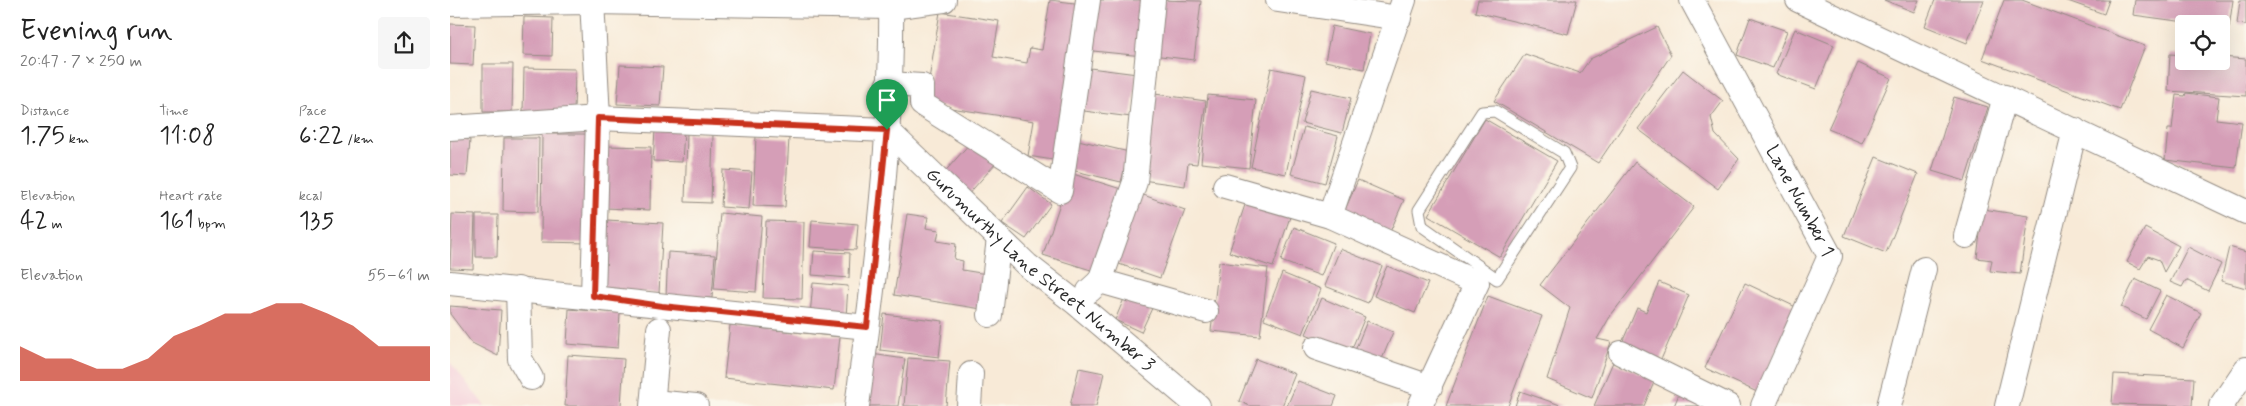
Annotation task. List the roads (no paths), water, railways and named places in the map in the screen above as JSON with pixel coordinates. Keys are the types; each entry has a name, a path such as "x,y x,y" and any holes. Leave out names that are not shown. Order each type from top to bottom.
{"street":[{"path":"450,4 592,1 891,3 944,0"},
{"path":"888,84 922,86 922,104 1060,192 1088,0"},
{"path":"1076,303 1100,281 1135,182 1153,0"},
{"path":"1278,0 1402,9 1330,216"},
{"name":"Lane Number 1","path":"1692,0 1830,256 1763,406"},
{"path":"1798,0 1831,6 2005,97 2246,212"},
{"path":"592,1 598,118 593,296"},
{"path":"857,406 887,130 891,3"},
{"path":"1966,236 2005,97"},
{"path":"450,128 598,118 887,130"},
{"name":"Gurumurthy Lane Street Number 3","path":"887,130 1027,265 1076,303 1171,397 1198,406"},
{"path":"2007,406 2075,130"},
{"path":"1225,186 1330,216 1483,278 1425,397 1316,348"},
{"path":"990,315 999,238"},
{"path":"1889,406 1924,269"},
{"path":"1100,281 1206,311"},
{"path":"450,283 593,296 662,306 867,327"},
{"path":"518,289 520,359 531,378"},
{"path":"659,329 652,404 696,406"},
{"path":"1621,353 1728,406"},
{"path":"2220,406 2246,368"},
{"path":"969,406 971,374"}],"lane":[{"path":"1494,111 1564,153 1570,168 1497,279 1483,278 1422,226 1419,210 1482,112 1494,111"}]}
